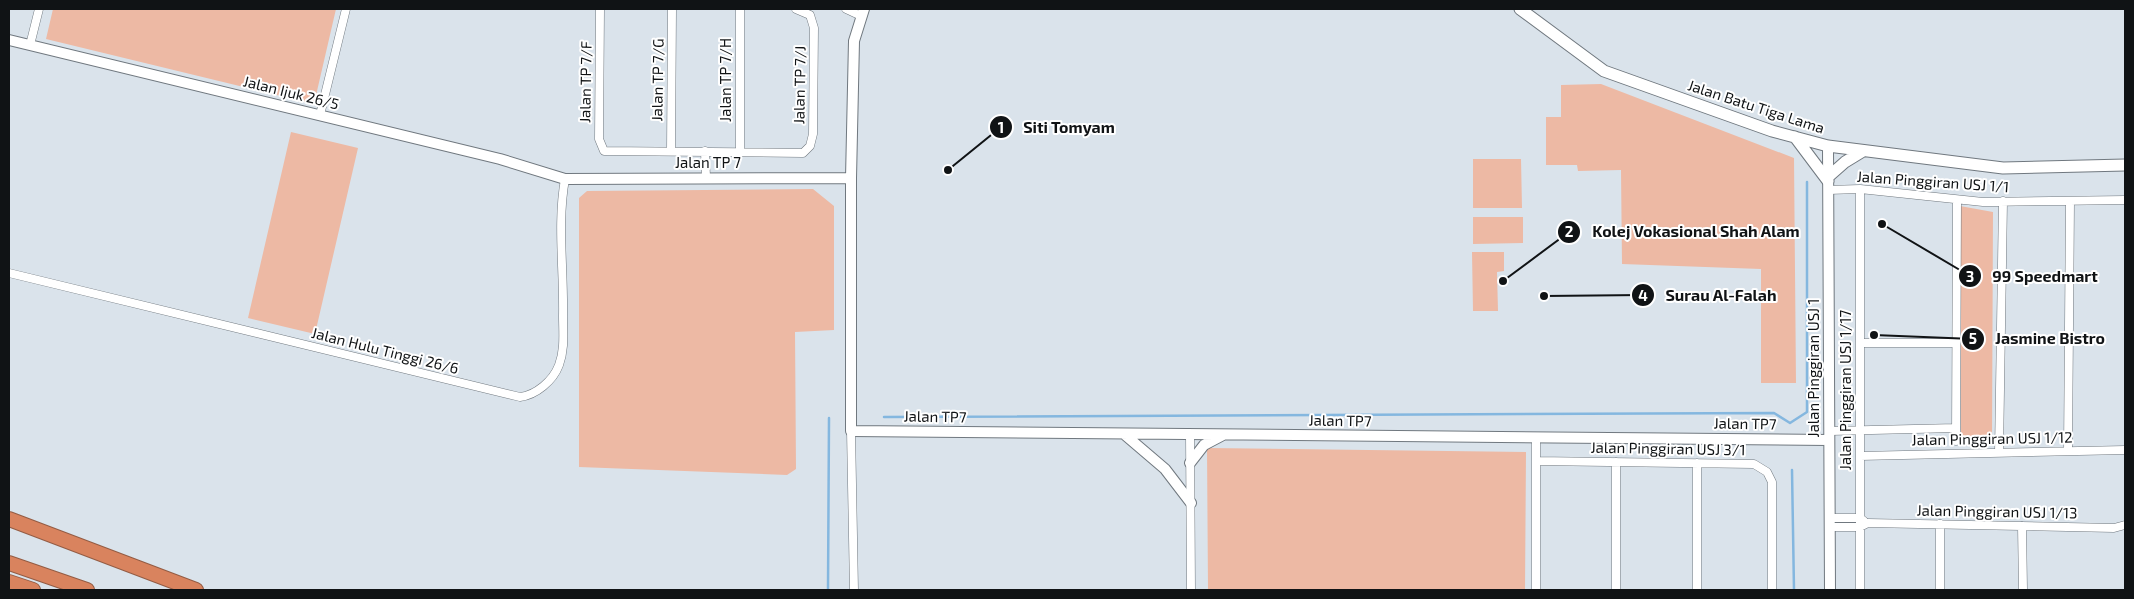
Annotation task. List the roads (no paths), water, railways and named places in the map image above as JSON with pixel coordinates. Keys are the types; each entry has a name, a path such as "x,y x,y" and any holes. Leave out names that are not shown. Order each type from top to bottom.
{"highway":[{"path":"9,519 196,590"},
{"path":"9,563 86,590"},
{"path":"9,582 33,590"}],"main road":[{"name":"Jalan Batu Tiga Lama","path":"1520,9 1604,70 1794,137 1828,146 2002,168 2125,165"},
{"path":"1794,137 1828,183 1845,162 1863,151"}],"street":[{"path":"30,45 39,9"},
{"path":"320,115 346,9"},
{"name":"Jalan TP 7/F","path":"600,9 599,139 604,151 671,151"},
{"name":"Jalan TP 7/G","path":"671,151 672,9"},
{"name":"Jalan TP 7/H","path":"740,9 740,151"},
{"name":"Jalan TP 7/J","path":"740,151 802,153 810,146 812,134 814,28 810,15 796,9"},
{"path":"846,9 862,12 854,41 851,178 851,431 854,590"},
{"name":"Jalan Ijuk 26/5","path":"9,40 500,159 565,179"},
{"name":"Jalan Pinggiran USJ 1","path":"1828,146 1830,590"},
{"path":"671,151 740,151"},
{"path":"706,151 706,178"},
{"name":"Jalan TP 7","path":"565,179 851,178"},
{"name":"Jalan Hulu Tinggi 26/6","path":"9,273 520,398 530,396 551,379 563,351 561,202 565,179"},
{"name":"Jalan Pinggiran USJ 1/1","path":"1828,183 1860,189 1957,200 2125,200"},
{"name":"Jalan Pinggiran USJ 1/17","path":"1860,189 1860,590"},
{"path":"1956,441 1957,200"},
{"path":"1999,452 2003,201"},
{"path":"2068,450 2070,201"},
{"path":"1860,343 1956,343"},
{"path":"1829,436 1860,430 1956,428"},
{"name":"Jalan TP7","path":"851,431 1536,437 1829,436"},
{"path":"1124,434 1164,469 1190,503"},
{"path":"1190,434 1192,590"},
{"path":"1190,463 1204,445 1223,435"},
{"path":"1536,437 1536,590"},
{"name":"Jalan Pinggiran USJ 1/12","path":"1860,456 2125,450"},
{"name":"Jalan Pinggiran USJ 3/1","path":"1536,461 1754,464 1767,472 1772,482 1772,590"},
{"path":"1616,462 1616,590"},
{"path":"1697,590 1698,463"},
{"path":"1829,522 1860,523"},
{"name":"Jalan Pinggiran USJ 1/13","path":"1860,523 2114,528 2125,525"},
{"path":"1940,524 1940,590"},
{"path":"2022,526 2023,590"}],"waterway":[{"path":"884,417 1774,413 1790,423 1807,412 1807,182"},
{"path":"828,590 829,418"},
{"path":"1792,470 1794,590"}],"place":[{"name":"Siti Tomyam","path":"948,170"},
{"name":"99 Speedmart","path":"1882,224"},
{"name":"Kolej Vokasional Shah Alam","path":"1503,281"},
{"name":"Surau Al-Falah","path":"1544,296"},
{"name":"Jasmine Bistro","path":"1874,335"}]}
